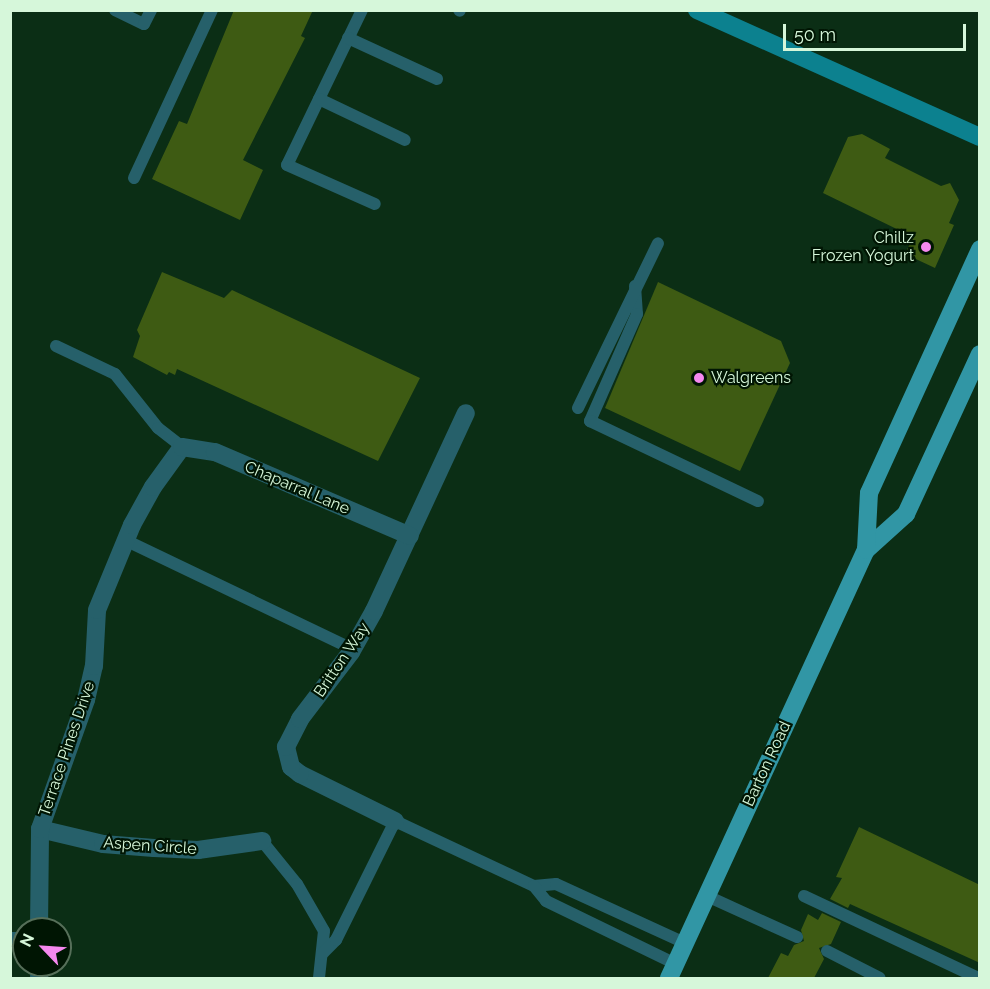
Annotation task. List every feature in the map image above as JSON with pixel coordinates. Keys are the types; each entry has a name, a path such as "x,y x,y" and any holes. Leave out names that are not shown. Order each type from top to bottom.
{"main road":[{"path":"697,10 980,137"},
{"name":"Barton Road","path":"672,971 866,550 869,493 980,249"},
{"name":"Barton Road","path":"866,550 906,514 980,354"}],"street":[{"name":"Britton Way","path":"395,821 310,780 291,767 286,747 291,734 353,649 410,536 466,413"},
{"name":"Chaparral Lane","path":"182,447 215,452 410,536"},
{"name":"Terrace Pines Drive","path":"39,917 40,829 86,700 94,666 97,610 125,540 153,487 182,447"},
{"name":"Aspen Circle","path":"40,829 103,844 154,848 198,850 262,842"}],"lane":[{"path":"115,10 144,24 151,10"},
{"path":"135,178 212,10"},
{"path":"362,10 287,165 375,204"},
{"path":"348,38 437,79"},
{"path":"319,99 405,140"},
{"path":"578,408 657,243"},
{"path":"635,286 636,314 590,421 758,501"},
{"path":"56,346 115,374 158,428 182,447"},
{"path":"125,540 353,649"},
{"path":"322,954 336,940 395,821 534,886 546,901 672,971"},
{"path":"262,842 297,884 324,931 319,978"},
{"path":"534,886 556,884 685,943"},
{"path":"707,896 797,937"},
{"path":"804,896 978,978"},
{"path":"827,951 880,978"}],"building":[{"path":"234,10 313,10 301,36 305,38 243,160 263,170 240,220 152,179 179,121 187,124"},
{"path":"862,134 890,149 885,158 941,186 950,183 959,200 949,223 954,225 935,268 905,254 913,237 823,193 848,137"},
{"path":"162,272 224,298 232,290 420,378 378,461 177,369 175,375 169,372 167,375 133,357 140,336 137,330"},
{"name":"Walgreens","path":"658,282 781,341 790,363 740,471 605,408"},
{"path":"859,827 980,885 980,963 850,904 848,908 830,899 842,878 836,877"},
{"path":"822,913 841,922 831,944 819,948 824,959 814,978 768,978 781,953 788,956 794,945 804,941 801,930 808,914 818,920"}],"place":[{"name":"Chillz Frozen Yogurt","path":"926,247"},
{"name":"Walgreens","path":"699,378"}]}
